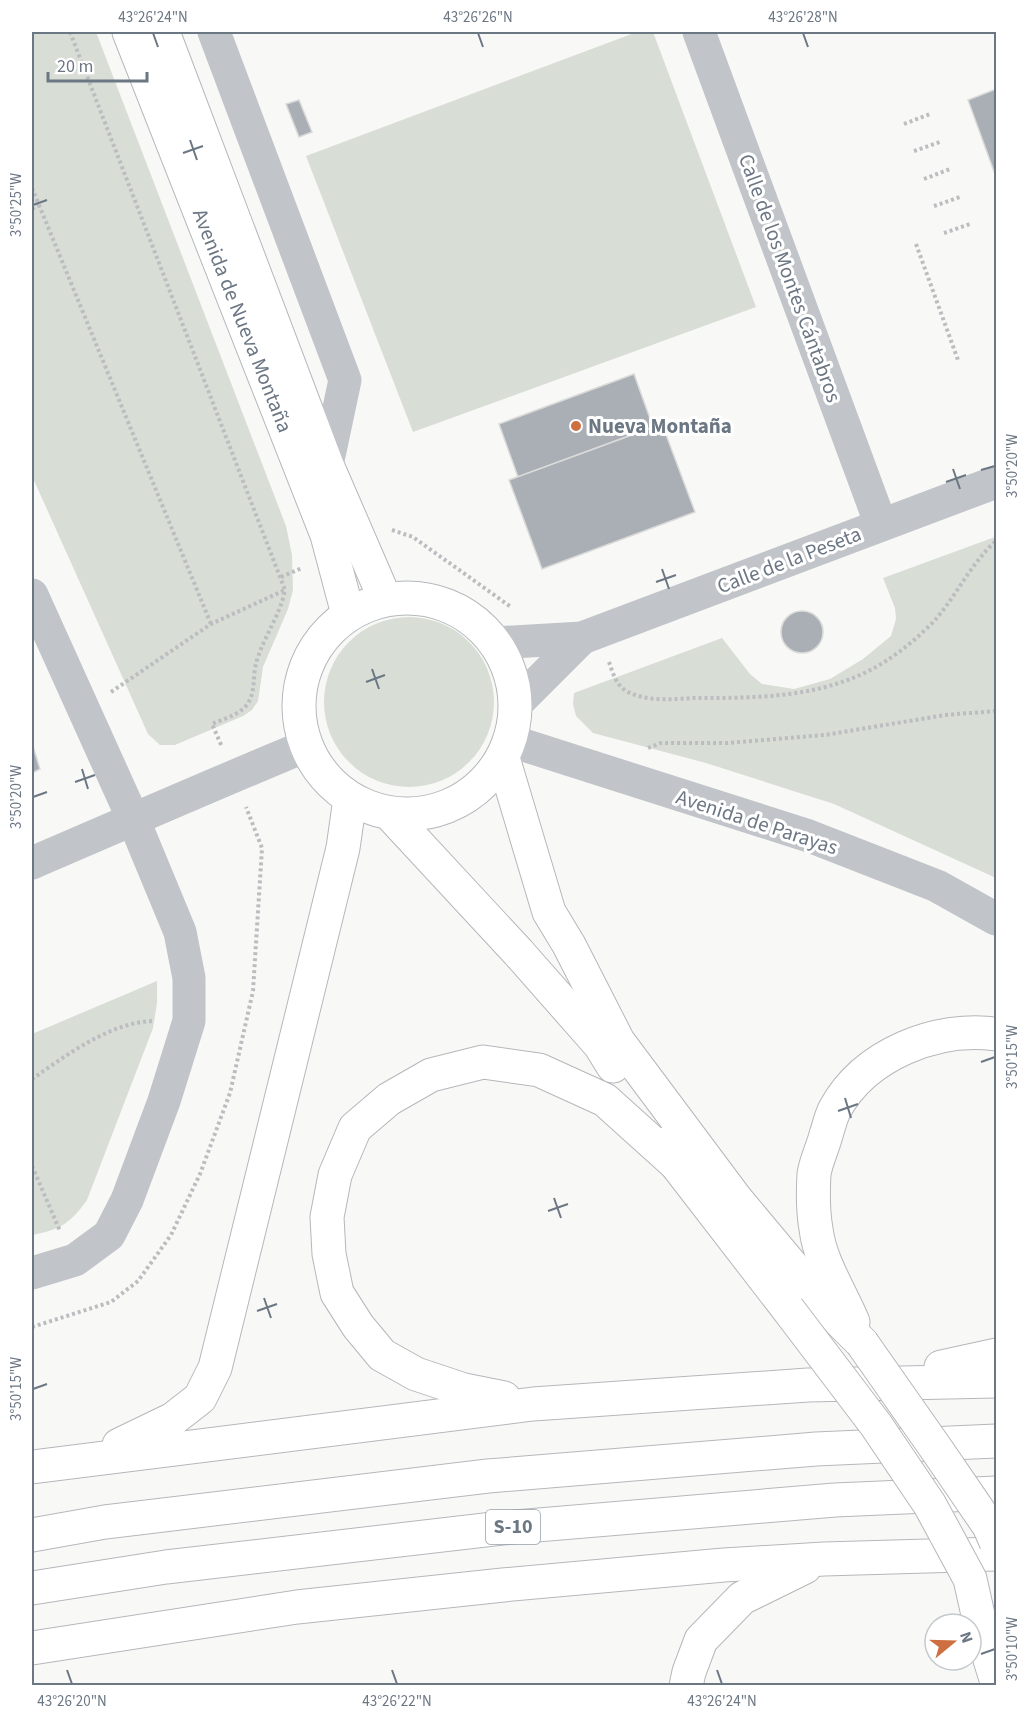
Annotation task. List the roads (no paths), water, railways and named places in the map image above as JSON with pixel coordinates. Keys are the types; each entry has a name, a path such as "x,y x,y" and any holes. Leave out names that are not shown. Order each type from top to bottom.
{"main road":[{"name":"Avenida de Nueva Montaña","path":"129,32 327,535 348,614"},
{"name":"Avenida de Nueva Montaña","path":"163,32 327,465 385,599"},
{"path":"385,599 436,600 474,620 494,643 510,671 516,704 507,750 479,788 450,807 426,813 390,814 350,799 321,772 306,747 299,696 307,663 328,630 348,614 385,599"},
{"path":"507,750 549,912 569,945 618,1041 736,1198 836,1305 989,1526 996,1542"},
{"path":"64,1461 119,1445 174,1419 200,1398 215,1368 343,848 350,799"},
{"path":"390,814 518,952 600,1046 676,1164 876,1425 930,1505 970,1579 990,1631 996,1679"},
{"path":"836,1305 816,1228 814,1172 835,1109 850,1088 872,1067 898,1050 929,1039 961,1033 996,1034"},
{"path":"533,1404 464,1390 416,1374 382,1355 358,1326 337,1293 329,1254 327,1217 334,1175 355,1128 389,1100 431,1075 483,1062 539,1070 604,1100 676,1164"},
{"path":"808,1385 951,1366 996,1355"},
{"path":"32,1467 64,1461 533,1404 808,1385 996,1381"},
{"path":"32,1534 105,1522 488,1476 816,1449 996,1441"},
{"name":"S-10","path":"32,1588 166,1567 502,1528 835,1500 996,1493"},
{"path":"32,1648 297,1607 514,1584 724,1565 824,1559 996,1554"},
{"path":"686,1686 701,1641 742,1598 824,1559"}],"street":[{"path":"214,32 345,380 327,465"},
{"name":"Calle de los Montes Cántabros","path":"699,32 881,525"},
{"name":"Calle de la Peseta","path":"516,704 594,647 881,525 996,482"},
{"path":"32,595 134,821 180,932 189,978 189,1021 164,1101 127,1200 109,1235 75,1260 32,1274"},
{"name":"Calle de la Peseta","path":"494,643 594,647"},
{"path":"32,863 134,821 234,775 306,747"},
{"name":"Avenida de Parayas","path":"507,750 809,836 937,886 996,919"}],"place":[{"name":"Nueva Montaña","path":"576,426"}]}
